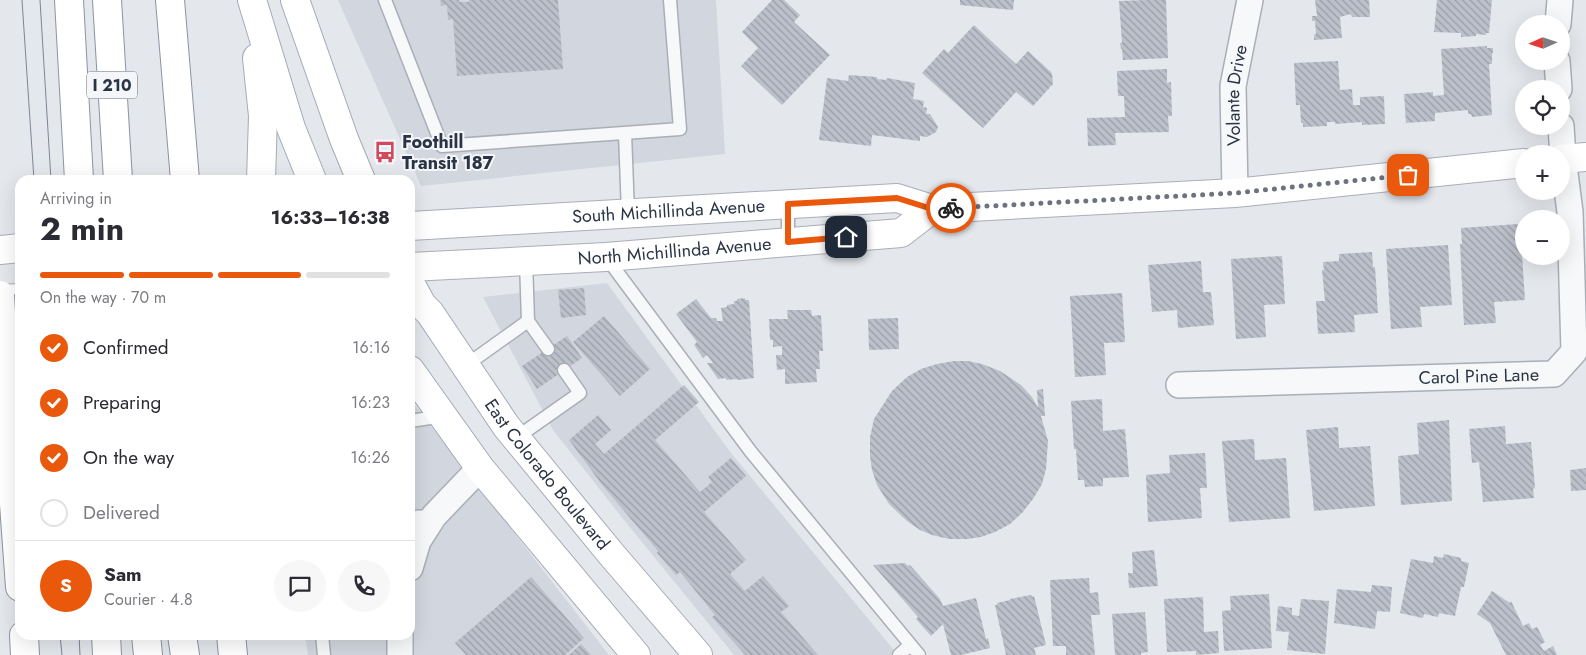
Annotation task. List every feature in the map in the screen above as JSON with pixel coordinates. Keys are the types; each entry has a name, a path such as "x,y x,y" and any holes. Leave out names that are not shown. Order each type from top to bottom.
{"main road":[{"path":"69,0 79,175"},
{"name":"I 210","path":"107,0 118,175"},
{"path":"170,0 184,173"},
{"path":"295,0 344,139 359,175"},
{"path":"253,1 262,116 261,175"},
{"path":"253,1 291,128 310,175"},
{"name":"South Michillinda Avenue","path":"415,226 897,198 932,209 1235,193 1515,163"},
{"name":"North Michillinda Avenue","path":"415,267 606,257 901,233 932,209"},
{"path":"0,250 15,248"},
{"name":"East Colorado Boulevard","path":"415,292 422,305 430,313 516,438 612,555 698,655"},
{"path":"0,295 15,517"},
{"path":"0,299 15,298"},
{"path":"415,377 480,468 636,655"},
{"path":"24,640 25,655"},
{"path":"106,640 107,655"},
{"path":"146,640 148,655"},
{"path":"183,640 185,655"},
{"path":"232,640 233,655"}],"street":[{"name":"Volante Drive","path":"1235,193 1233,86 1250,0"},
{"path":"1559,15 1560,0"},
{"name":"Carol Pine Lane","path":"1179,385 1554,374 1574,352 1570,200"},
{"path":"415,551 422,516 480,468"}],"lane":[{"path":"386,0 442,146 680,130 670,0"},
{"path":"625,133 628,213"},
{"path":"788,204 788,242"},
{"path":"606,257 751,452 919,655"},
{"path":"526,261 528,321 548,348"},
{"path":"465,366 528,321"},
{"path":"516,438 580,392 564,370"},
{"path":"415,420 443,416"},
{"path":"322,640 324,655"},
{"path":"899,655 910,645"}],"shaded area":[{"path":"338,0 716,0 725,154 421,186"},
{"path":"607,283 731,453 898,655 734,655 553,430 483,297"},
{"path":"415,405 609,655 308,655 306,640 415,640"}],"building":[{"path":"440,0 469,2 469,0 558,0 563,69 457,76 453,19 448,20 447,5 441,6"},
{"path":"772,0 784,0 800,15 794,22 830,55 782,105 741,66 758,48 742,32"},
{"path":"960,0 1014,0 1013,10 960,5"},
{"path":"1166,0 1168,58 1123,60 1120,43 1122,43 1119,1"},
{"path":"1315,0 1369,0 1370,17 1352,17 1351,14 1340,17 1342,38 1314,40 1314,35 1316,34 1315,21 1312,21 1312,16 1317,16"},
{"path":"1437,0 1492,0 1489,33 1486,33 1486,35 1476,34 1476,36 1461,37 1461,33 1434,32"},
{"path":"974,25 1016,64 1028,51 1052,73 1053,84 1033,106 1016,92 983,128 922,73 944,49 948,53"},
{"path":"1487,46 1487,48 1493,48 1492,64 1489,64 1492,115 1472,117 1471,114 1468,114 1468,110 1435,113 1435,121 1406,123 1404,94 1433,92 1433,96 1444,95 1441,49"},
{"path":"1338,61 1340,90 1352,89 1353,105 1360,105 1360,97 1384,96 1385,124 1362,125 1362,122 1335,124 1335,122 1327,122 1327,126 1303,127 1300,105 1296,105 1294,63"},
{"path":"1167,69 1167,83 1171,82 1172,116 1168,116 1169,132 1115,133 1116,145 1088,146 1087,118 1125,117 1124,96 1118,96 1117,71"},
{"path":"849,75 877,77 877,79 886,80 887,78 915,83 913,99 924,101 923,107 927,108 926,114 930,114 938,127 936,132 927,137 920,136 920,141 872,135 871,146 819,140 827,78 848,81"},
{"path":"1515,224 1515,265 1523,265 1525,300 1494,302 1496,323 1464,325 1461,228"},
{"path":"1448,245 1452,305 1420,307 1422,327 1391,329 1386,249"},
{"path":"1372,252 1373,267 1375,267 1378,313 1354,315 1355,332 1318,334 1316,301 1325,301 1323,262 1339,261 1339,254"},
{"path":"1282,256 1285,304 1264,305 1266,337 1236,339 1231,259"},
{"path":"1201,261 1203,292 1211,292 1214,325 1178,328 1177,310 1152,312 1148,265"},
{"path":"584,288 586,315 561,318 558,290"},
{"path":"1122,293 1125,342 1104,343 1106,375 1075,377 1070,296"},
{"path":"745,298 745,300 749,300 754,378 738,380 718,379 707,363 713,363 707,355 703,358 694,345 697,342 676,314 696,299 711,318 723,321 721,308 734,304 734,301 737,301 737,299"},
{"path":"787,310 811,310 812,316 821,315 823,351 819,351 820,369 816,369 817,382 785,384 785,369 777,370 776,355 782,355 782,346 773,347 773,340 770,340 769,319 788,319"},
{"path":"604,316 650,369 620,396 573,342"},
{"path":"898,318 899,349 869,350 868,319"},
{"path":"567,336 582,358 537,389 522,366"},
{"path":"954,361 982,364 1000,371 1021,385 1032,397 1038,408 1037,390 1043,389 1045,416 1041,416 1048,441 1046,469 1042,484 1022,513 1010,524 995,532 967,539 949,539 932,535 920,530 907,521 889,504 877,485 870,456 870,437 874,419 892,391 907,377 921,369"},
{"path":"684,385 699,402 655,440 700,492 712,482 708,477 731,458 746,476 704,512 746,560 730,574 745,591 763,576 789,606 781,612 818,655 745,655 712,617 715,615 680,572 676,575 657,553 658,551 603,486 569,440 598,415 611,430 595,444 604,454"},
{"path":"1102,399 1103,431 1125,429 1129,477 1103,478 1103,486 1085,487 1084,480 1078,480 1071,401"},
{"path":"1449,420 1452,501 1401,505 1398,456 1419,454 1417,423"},
{"path":"1505,426 1506,444 1531,442 1535,488 1533,489 1534,498 1483,502 1479,462 1472,463 1469,429"},
{"path":"1338,427 1339,448 1370,446 1375,506 1314,511 1306,430"},
{"path":"1254,439 1255,460 1286,458 1290,518 1229,522 1222,441"},
{"path":"1205,453 1207,488 1200,488 1202,518 1148,522 1146,475 1170,473 1169,455"},
{"path":"1586,468 1586,490 1571,491 1570,470"},
{"path":"1154,550 1158,586 1129,588 1128,573 1133,573 1132,552"},
{"path":"1444,554 1461,558 1461,561 1469,563 1464,587 1461,587 1455,616 1439,613 1438,617 1424,614 1423,618 1400,613 1411,559 1433,563 1434,556 1443,558"},
{"path":"905,563 908,566 910,565 940,599 943,606 976,598 990,648 961,655 951,655 943,624 931,636 916,619 918,617 873,565"},
{"path":"531,577 584,638 565,655 466,655 455,643"},
{"path":"1089,578 1090,593 1098,592 1100,615 1091,615 1095,655 1066,655 1066,646 1053,646 1050,580"},
{"path":"1372,585 1392,587 1390,612 1377,611 1375,629 1334,623 1337,589 1371,592"},
{"path":"1492,591 1510,603 1511,601 1523,626 1529,623 1532,629 1537,627 1545,642 1540,645 1544,651 1553,646 1557,655 1506,655 1490,623 1477,614"},
{"path":"1269,594 1272,648 1224,651 1222,611 1231,610 1230,596"},
{"path":"1031,595 1032,597 1034,596 1046,645 1034,648 1036,655 1006,655 995,605 1010,599"},
{"path":"1203,597 1204,632 1218,631 1219,653 1196,655 1196,651 1167,652 1164,599"},
{"path":"1301,599 1329,601 1325,654 1287,650 1289,632 1276,631 1278,606 1292,608 1292,615 1299,616"},
{"path":"1145,612 1148,652 1141,653 1141,655 1115,655 1112,614"},
{"path":"581,644 591,655 569,655"}],"tram line":[{"path":"22,0 34,175"},
{"path":"40,0 51,175"},
{"path":"60,640 62,655"},
{"path":"79,640 80,655"}],"way so far":[{"path":"951,208 1235,193 1408,175"}],"place":[{"name":"Foothill Transit 187","path":"385,152"}],"route":[{"path":"846,237 788,242 788,204 897,198 932,209 951,208"}]}
